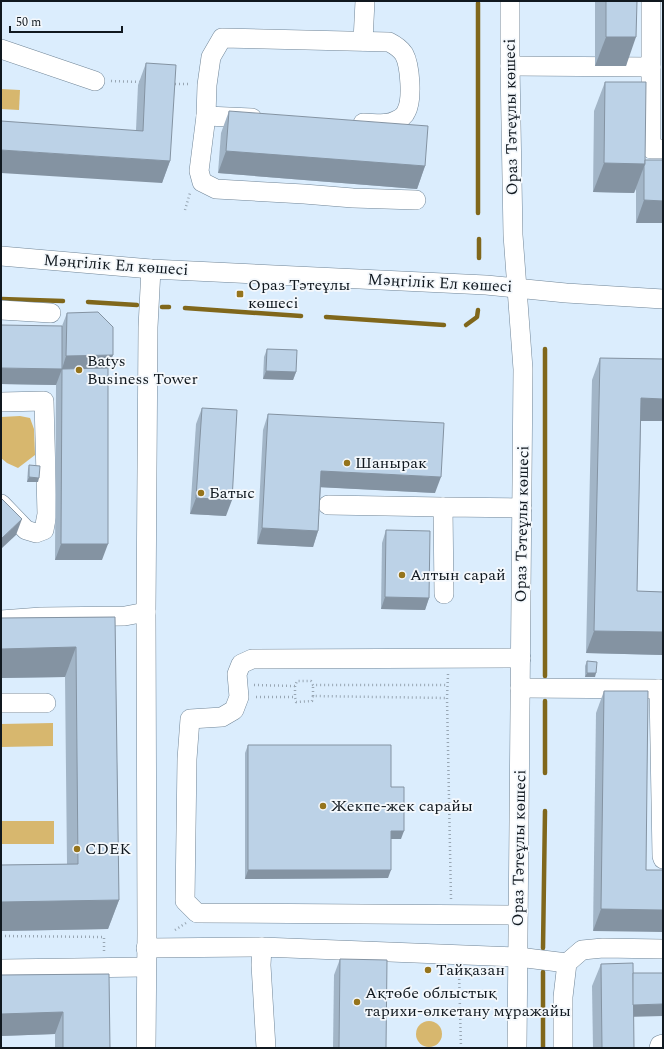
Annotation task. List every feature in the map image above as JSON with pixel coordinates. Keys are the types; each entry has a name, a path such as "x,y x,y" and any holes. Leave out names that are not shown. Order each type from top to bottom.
{"street":[{"path":"363,41 365,1"},
{"name":"Ораз Тәтеұлы көшесі","path":"510,1 513,235 523,369 517,1048"},
{"path":"652,1 651,149 663,149"},
{"path":"344,122 388,124 398,120 406,113 409,105 409,75 404,54 399,48 389,42 222,38 211,57 207,85 206,116 199,171 202,182 216,189 353,198 416,200"},
{"path":"1,49 95,81"},
{"path":"510,66 651,67"},
{"path":"206,116 269,118"},
{"name":"Мәңгілік Ел көшесі","path":"1,256 152,269 516,288 566,293 663,299"},
{"path":"146,1048 146,612 148,327 152,269"},
{"path":"1,310 51,312"},
{"path":"1,402 44,401 47,514 44,530 36,533 26,530 1,504"},
{"path":"328,505 522,508"},
{"path":"443,507 444,594"},
{"path":"1,620 41,617 125,616 146,612"},
{"path":"518,915 197,913 185,901 187,759 190,719 222,717 234,710 238,691 237,674 241,664 252,659 521,658"},
{"path":"520,688 661,690 663,859"},
{"path":"1,703 46,703"},
{"path":"146,948 262,947 518,957 567,963"},
{"path":"262,947 261,965 266,1048"},
{"path":"563,1048 563,997 567,963 582,950 603,948 663,949"},
{"path":"1,968 146,967"},
{"path":"659,1048 660,1045 663,1044"}],"path":[{"path":"95,81 150,83"},
{"path":"165,84 207,85"},
{"path":"449,658 447,698 451,899 459,915"},
{"path":"297,681 311,681 313,685 312,701 296,702 295,686 297,681"},
{"path":"313,685 447,685"},
{"path":"238,691 295,686"},
{"path":"238,691 295,697"},
{"path":"313,696 447,698"},
{"path":"1,936 104,937 105,968"},
{"path":"459,955 461,1048"}],"shaded area":[{"path":"1,89 20,90 19,110 1,109"},
{"path":"20,416 30,418 34,429 35,455 18,468 7,463 1,458 1,417"},
{"path":"53,723 53,746 1,747 1,724"},
{"path":"1,821 54,821 54,844 1,844"},
{"path":"429,1021 438,1025 442,1034 438,1043 429,1047 420,1043 416,1034 420,1025"}],"building":[{"path":"606,1 637,1 636,37 606,37"},
{"path":"146,63 176,65 170,161 1,150 1,121 143,131"},
{"path":"605,82 646,82 645,164 604,163"},
{"path":"229,111 428,126 425,166 226,151"},
{"path":"645,160 663,160 663,201 644,200"},
{"path":"98,312 113,327 113,355 66,356 67,313"},
{"path":"1,325 62,326 62,369 1,368"},
{"path":"267,349 297,350 296,372 266,371"},
{"path":"600,358 663,359 663,399 641,398 637,591 663,592 663,632 594,631"},
{"path":"108,368 108,544 61,544 62,369"},
{"path":"202,408 237,410 232,500 196,498"},
{"path":"268,414 444,423 441,477 321,471 318,531 262,528"},
{"path":"29,465 40,466 39,478 29,477"},
{"path":"1,498 22,519 1,539"},
{"path":"386,530 430,531 429,598 385,597"},
{"path":"115,617 119,900 1,902 1,865 78,864 76,647 1,649 1,618"},
{"path":"587,661 597,662 596,673 587,673"},
{"path":"604,691 648,691 646,870 663,870 663,910 601,909"},
{"name":"Жекпе-жек сарайы","path":"248,745 391,745 391,787 404,787 404,831 391,831 391,870 248,870"},
{"name":"Ақтөбе облыстық тарихи-өлкетану мұражайы","path":"340,959 387,960 386,1048 339,1048"},
{"path":"633,963 634,1048 602,1048 601,964"},
{"path":"633,973 663,973 663,1004 633,1005"},
{"path":"109,974 110,1048 63,1048 63,1012 1,1014 1,975"}],"waterway":[{"path":"478,3 478,213"},
{"path":"479,239 479,258"},
{"path":"1,299 63,301"},
{"path":"88,302 137,305"},
{"path":"162,307 169,307"},
{"path":"185,308 301,316"},
{"path":"466,325 477,317 478,310"},
{"path":"326,317 444,325"},
{"path":"545,349 545,676"},
{"path":"545,701 545,773"},
{"path":"543,948 545,811"},
{"path":"543,972 543,1048"}],"place":[{"name":"Ораз Тәтеұлы көшесі","path":"240,294"},
{"name":"Batys Business Tower","path":"79,370"},
{"name":"Шанырак","path":"347,463"},
{"name":"Батыс","path":"201,493"},
{"name":"Алтын сарай","path":"402,575"},
{"name":"Жекпе-жек сарайы","path":"323,806"},
{"name":"CDEK","path":"77,849"},
{"name":"Тайқазан","path":"428,970"},
{"name":"Ақтөбе облыстық тарихи-өлкетану мұражайы","path":"357,1002"}]}
